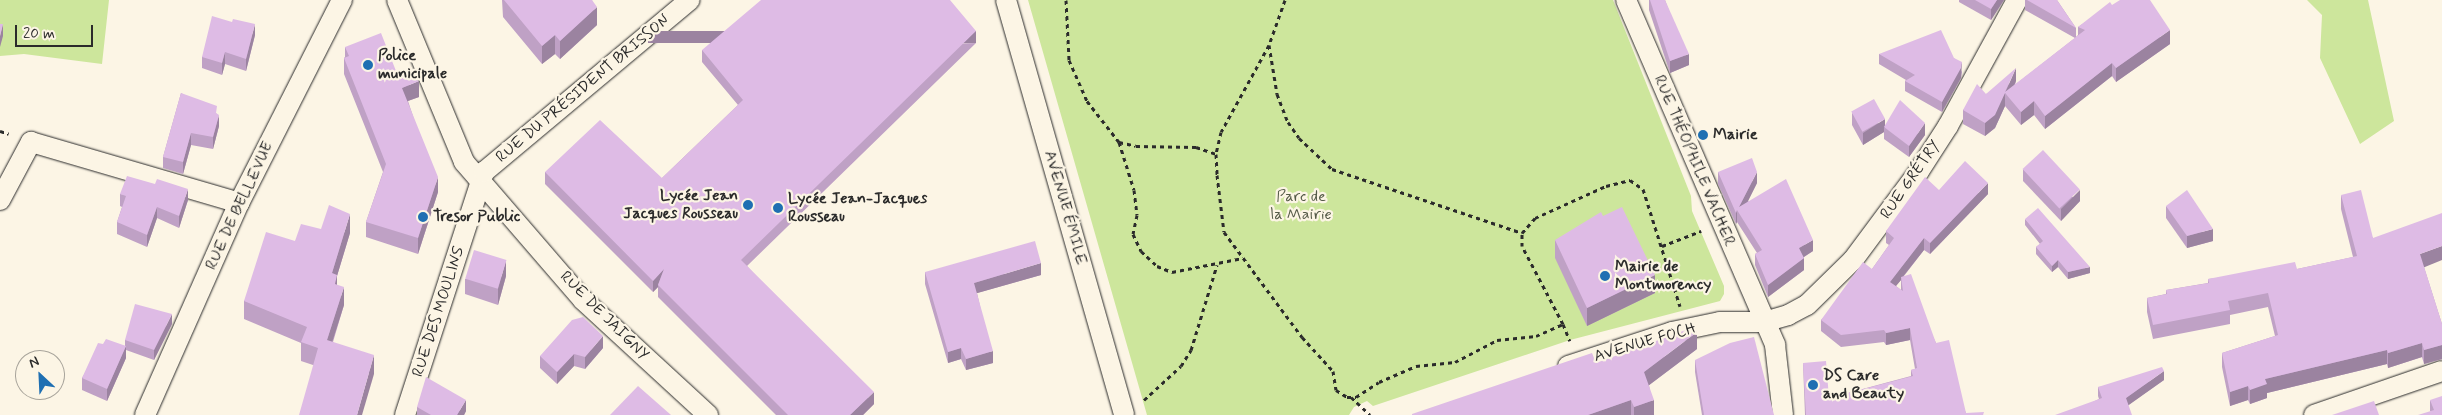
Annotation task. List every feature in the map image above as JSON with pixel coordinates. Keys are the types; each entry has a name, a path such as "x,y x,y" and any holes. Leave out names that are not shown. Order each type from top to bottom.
{"street":[{"name":"RUE DE BELLEVUE","path":"145,415 240,203 342,0"},
{"name":"RUE DE JAIGNY","path":"397,0 458,153 583,300 708,415"},
{"name":"RUE DU PRÉSIDENT BRISSON","path":"481,181 484,172 690,0"},
{"name":"AVENUE ÉMILE","path":"1006,0 1131,410"},
{"name":"RUE THÉOPHILE VACHER","path":"1626,0 1775,345 1783,415"},
{"name":"RUE GRÉTRY","path":"1764,322 1788,315 1807,305 1853,260 1948,126 2017,0"},
{"path":"0,200 31,142 240,203"},
{"name":"RUE DES MOULINS","path":"405,415 481,181"},
{"name":"AVENUE FOCH","path":"1552,371 1686,329 1720,322 1764,322"},
{"path":"2314,415 2442,370"}],"path":[{"path":"1066,0 1069,60 1087,101 1119,142 1134,190 1137,215 1132,234 1141,252 1157,266 1172,272 1243,258"},
{"path":"1285,0 1268,45 1228,118 1216,154 1224,232 1302,337 1333,371 1336,390 1350,397 1370,415"},
{"path":"1268,45 1277,94 1288,122 1299,138 1332,169 1522,233"},
{"path":"1119,142 1136,146 1196,147 1216,154"},
{"path":"1580,362 1563,324 1522,246 1522,233 1535,218 1606,186 1630,180 1643,189 1686,329"},
{"path":"1662,246 1720,221"},
{"path":"1131,410 1175,372 1191,350 1218,264"},
{"path":"1350,397 1356,397 1379,382 1416,366 1455,362 1498,340 1536,336 1563,324"}],"green space":[{"path":"0,0 109,0 102,64 24,54 0,56"},
{"name":"Parc de la Mairie","path":"1028,0 1613,0 1691,196 1692,211 1724,286 1724,294 1720,301 1570,340 1373,406 1367,401 1354,407 1349,415 1147,415"},
{"path":"2307,0 2368,0 2394,121 2360,144 2320,58 2322,15"}],"building":[{"path":"504,0 592,0 597,7 560,41 555,35 542,46"},
{"name":"Lycée Jean Jacques Rousseau","path":"761,0 950,0 976,31 741,260 874,392 850,415 788,415 658,285 664,269 653,281 545,172 600,120 662,178 743,100 702,50"},
{"path":"1650,0 1665,0 1689,54 1670,61"},
{"path":"1975,0 1997,0 1991,9"},
{"path":"2027,0 2057,0 2076,28"},
{"path":"2120,0 2150,0 2170,30 2116,68 2112,63 2045,116 2034,101 2021,112 2005,93 1995,115 1985,123 1963,110 1977,84 1986,94 2016,68 2005,92 2085,30 2078,27 2110,2 2112,5"},
{"path":"212,16 232,22 233,19 255,24 246,59 225,52 222,63 202,57"},
{"path":"0,24 3,24 0,36"},
{"path":"1941,30 1954,58 1962,62 1961,68 1942,102 1905,81 1915,75 1879,54"},
{"path":"381,33 396,71 419,81 402,88 438,177 418,238 366,222 386,164 344,58 349,56 345,47"},
{"path":"181,93 217,106 216,113 219,115 213,137 191,133 183,162 163,157"},
{"path":"1874,99 1885,119 1862,132 1851,112"},
{"path":"1900,100 1925,123 1909,146 1884,127"},
{"path":"2043,150 2080,189 2059,209 2023,169"},
{"path":"1752,158 1757,172 1739,207 1786,179 1813,240 1799,248 1804,258 1768,285 1755,254 1762,250 1737,210 1736,213 1718,172"},
{"path":"1965,161 1988,183 1930,243 1924,238 1890,282 1903,291 1901,277 1911,274 1936,343 1949,340 1966,413 1984,412 1983,415 1806,415 1803,363 1826,361 1829,398 1913,376 1911,370 1917,368 1910,328 1886,333 1884,330 1841,335 1821,320 1863,262 1872,269 1894,238 1886,231 1925,177 1939,190"},
{"path":"127,176 155,184 157,179 188,189 179,216 157,207 147,235 117,222 126,196 120,194"},
{"path":"2187,190 2213,229 2187,236 2166,206"},
{"path":"2361,190 2373,238 2442,213 2442,246 2420,254 2442,324 2442,345 2424,350 2422,343 2388,353 2387,350 2265,379 2267,384 2250,390 2248,386 2230,392 2222,353 2278,335 2268,293 2228,301 2230,310 2153,325 2147,298 2167,294 2166,290 2209,283 2208,279 2295,262 2297,269 2357,256 2341,195"},
{"path":"329,205 350,214 332,273 337,275 335,284 344,287 327,340 374,355 357,415 299,415 318,348 301,342 307,327 244,301 266,232 295,241 301,224 321,229"},
{"name":"Mairie de Montmorency","path":"1622,207 1655,275 1587,308 1555,240 1601,212 1603,216"},
{"path":"2038,208 2090,267 2068,272 2058,260 2052,266 2036,247 2043,241 2025,219"},
{"path":"1035,241 1041,263 974,283 993,351 966,359 961,348 948,352 925,272"},
{"path":"474,250 507,260 498,289 465,279"},
{"path":"135,304 172,314 154,350 125,340"},
{"path":"583,317 603,336 585,357 574,354 557,372 540,356 572,320"},
{"path":"1694,327 1697,332 1644,372 1654,400 1634,407 1631,400 1588,415 1412,415 1592,353 1596,363"},
{"path":"1754,337 1774,415 1704,415 1695,360 1730,343"},
{"path":"106,339 126,346 107,389 82,378 98,343 103,344"},
{"path":"2162,367 2164,371 2126,398 2132,415 2055,415 2102,398 2098,387"},
{"path":"426,377 466,400 457,415 431,415 417,407"},
{"path":"638,386 671,415 610,415"},
{"path":"2442,396 2442,415 2418,415 2434,410 2430,400"},
{"path":"2374,401 2379,415 2332,415"}],"place":[{"name":"Police municipale","path":"368,65"},
{"name":"Mairie","path":"1703,135"},
{"name":"Lycée Jean Jacques Rousseau","path":"748,205"},
{"name":"Lycée Jean-Jacques Rousseau","path":"778,208"},
{"name":"Tresor Public","path":"423,217"},
{"name":"Mairie de Montmorency","path":"1605,276"},
{"name":"DS Care and Beauty","path":"1813,385"}]}
